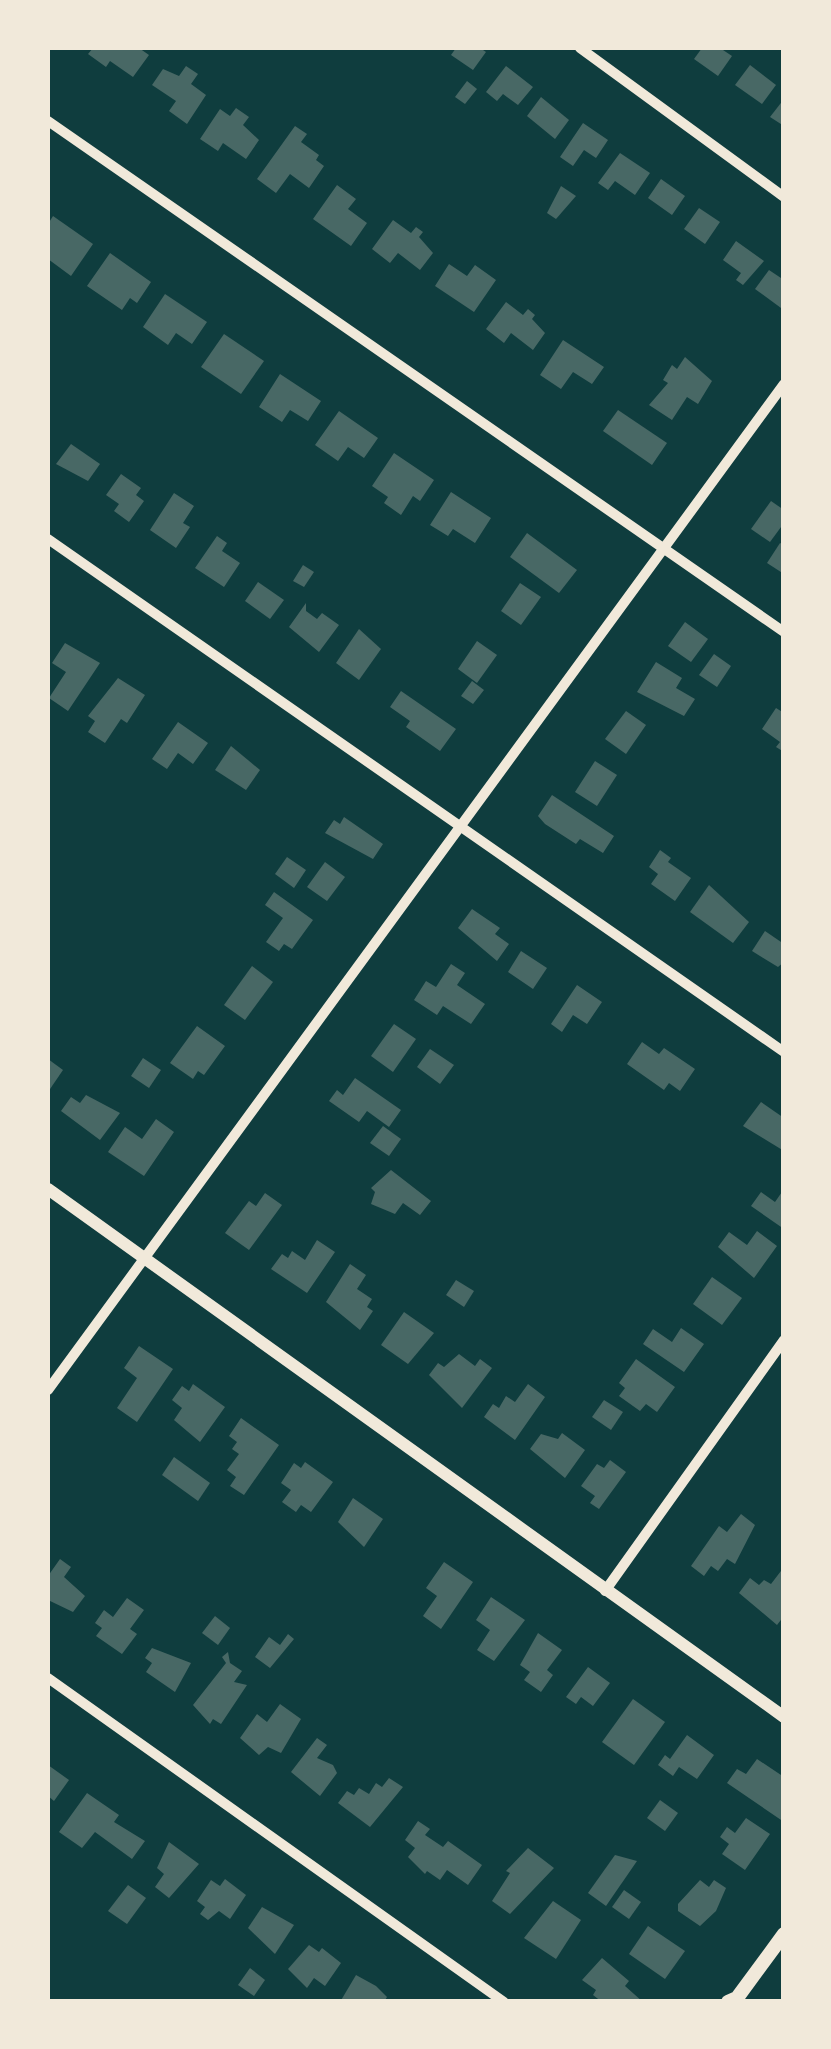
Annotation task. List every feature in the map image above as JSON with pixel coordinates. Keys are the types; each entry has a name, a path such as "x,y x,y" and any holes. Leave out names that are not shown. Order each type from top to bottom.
{"main road":[{"path":"734,2000 784,1934"}],"street":[{"path":"580,48 784,197"},
{"path":"48,120 784,632"},
{"path":"48,1390 784,384"},
{"path":"48,539 784,1052"},
{"path":"48,1190 784,1717"},
{"path":"605,1591 784,1340"},
{"path":"48,1678 504,2002"}],"building":[{"path":"93,48 139,48 149,55 133,77 110,61 106,67 88,54"},
{"path":"456,48 480,48 486,52 473,70 451,55"},
{"path":"702,48 720,48 732,56 718,76 694,59"},
{"path":"750,65 776,85 762,104 735,85"},
{"path":"186,66 198,74 191,84 206,95 187,124 169,111 176,101 152,85 163,69 179,76"},
{"path":"506,66 533,87 518,105 503,94 497,101 486,92"},
{"path":"467,81 477,89 465,104 455,97"},
{"path":"541,97 569,120 555,139 527,116"},
{"path":"784,99 784,126 770,117"},
{"path":"236,108 249,117 243,125 259,140 246,159 223,143 218,151 200,139 220,109 230,116"},
{"path":"583,123 608,140 596,158 584,150 573,166 560,157"},
{"path":"295,126 307,134 301,142 319,155 316,160 324,166 309,188 290,174 276,193 257,179"},
{"path":"620,153 650,173 635,195 615,181 608,190 598,183"},
{"path":"661,179 685,196 672,215 648,198"},
{"path":"337,185 356,199 348,209 367,223 351,246 313,219"},
{"path":"561,186 576,196 556,219 547,213"},
{"path":"699,208 720,222 705,244 684,229"},
{"path":"53,216 93,244 71,276 48,259 48,224"},
{"path":"393,220 411,233 416,227 423,232 419,237 433,253 420,270 398,253 390,263 372,249"},
{"path":"736,241 764,261 743,285 736,280 741,273 723,260"},
{"path":"110,253 151,282 137,303 130,298 122,310 87,286"},
{"path":"449,264 467,276 475,265 496,280 474,312 435,286"},
{"path":"769,270 784,280 781,308 755,289"},
{"path":"165,294 207,322 192,344 176,333 168,345 143,327"},
{"path":"506,302 523,315 528,309 535,315 532,319 545,333 533,350 511,333 504,343 486,329"},
{"path":"224,334 264,361 241,394 201,367"},
{"path":"563,340 604,367 592,384 573,372 561,389 540,375"},
{"path":"685,357 712,381 698,404 687,397 672,420 649,405 668,383 663,380 672,365 677,369"},
{"path":"280,374 321,401 308,421 290,410 282,422 259,407"},
{"path":"618,410 667,443 652,465 603,431"},
{"path":"339,411 378,438 364,458 348,447 338,461 315,445"},
{"path":"71,444 100,464 88,481 56,464"},
{"path":"394,453 434,480 420,501 413,496 401,515 384,503 388,497 372,486"},
{"path":"121,474 141,488 136,495 144,501 129,522 114,511 119,504 106,495"},
{"path":"451,492 491,518 475,543 453,529 448,536 430,525"},
{"path":"174,493 194,506 183,523 190,527 176,548 150,530"},
{"path":"771,501 784,510 784,523 770,542 751,529"},
{"path":"527,533 577,570 559,593 510,557"},
{"path":"217,536 227,543 222,551 240,563 224,587 195,568"},
{"path":"780,543 784,545 784,574 767,563"},
{"path":"303,565 314,572 304,587 293,581"},
{"path":"258,582 284,600 270,619 245,601"},
{"path":"520,583 541,597 521,625 501,611"},
{"path":"306,603 306,611 317,619 322,613 339,625 319,652 289,627"},
{"path":"685,622 708,639 691,662 668,646"},
{"path":"359,629 381,649 359,680 336,663"},
{"path":"477,641 497,655 477,683 458,669"},
{"path":"65,643 100,663 68,711 49,698 66,672 52,663"},
{"path":"714,654 731,666 717,687 699,675"},
{"path":"656,662 682,678 676,688 695,699 684,716 637,692"},
{"path":"118,678 145,695 127,723 121,719 105,743 88,732 95,721 88,716"},
{"path":"472,681 484,690 473,704 461,696"},
{"path":"401,691 456,729 440,751 406,727 410,721 390,707"},
{"path":"776,708 784,713 784,752 776,747 780,742 762,729"},
{"path":"626,711 646,725 626,754 605,739"},
{"path":"178,722 208,743 193,764 178,753 167,769 152,759"},
{"path":"231,746 260,770 246,790 215,770"},
{"path":"595,761 617,775 597,806 575,792"},
{"path":"552,795 614,836 603,853 580,839 576,844 545,824 538,816"},
{"path":"344,817 383,844 373,859 325,833 334,820 340,824"},
{"path":"660,850 671,858 668,862 691,878 675,901 651,884 658,874 649,867"},
{"path":"287,857 306,870 294,888 275,874"},
{"path":"325,862 345,877 327,901 307,887"},
{"path":"709,885 749,922 733,943 690,912"},
{"path":"274,892 313,920 292,949 284,944 279,951 266,942 283,918 265,905"},
{"path":"472,909 500,928 495,934 509,944 497,961 458,928"},
{"path":"765,931 784,944 784,962 778,967 752,951"},
{"path":"521,951 547,968 533,989 508,972"},
{"path":"451,964 465,973 457,985 485,1004 471,1024 443,1006 437,1015 414,1000 426,981 436,987"},
{"path":"252,966 273,982 245,1020 224,1005"},
{"path":"577,985 602,1002 587,1024 573,1015 562,1032 551,1024"},
{"path":"394,1024 416,1039 393,1072 371,1056"},
{"path":"197,1026 225,1046 204,1075 198,1071 193,1079 170,1063"},
{"path":"642,1042 659,1054 664,1048 695,1069 680,1091 669,1083 664,1090 627,1064"},
{"path":"430,1049 454,1065 440,1084 417,1067"},
{"path":"143,1058 161,1070 149,1088 131,1076"},
{"path":"48,1059 63,1070 48,1092"},
{"path":"355,1078 401,1110 389,1127 367,1111 359,1122 329,1101 337,1090 343,1095"},
{"path":"86,1095 120,1113 100,1140 61,1111 71,1097 80,1103"},
{"path":"761,1102 784,1118 784,1151 743,1126"},
{"path":"156,1119 174,1132 144,1176 108,1152 125,1127 142,1139"},
{"path":"383,1126 401,1139 389,1156 370,1143"},
{"path":"391,1170 431,1201 420,1215 403,1203 395,1214 371,1204 375,1192 371,1188"},
{"path":"784,1189 784,1229 751,1206 761,1192 775,1202"},
{"path":"265,1193 282,1205 249,1250 225,1233 249,1201 256,1206"},
{"path":"757,1231 777,1246 754,1278 718,1247 729,1232 747,1245"},
{"path":"317,1240 335,1252 307,1293 271,1269 282,1254 288,1258 292,1251 305,1260"},
{"path":"350,1264 366,1275 357,1289 372,1299 367,1307 373,1311 360,1330 326,1302"},
{"path":"712,1277 742,1298 722,1325 693,1304"},
{"path":"456,1280 474,1291 464,1307 446,1295"},
{"path":"404,1312 434,1333 408,1364 381,1345"},
{"path":"681,1328 704,1344 684,1372 643,1344 653,1329 672,1342"},
{"path":"139,1346 173,1369 137,1422 117,1408 137,1378 124,1368"},
{"path":"459,1354 475,1366 480,1359 492,1368 462,1408 429,1375 438,1363 444,1367"},
{"path":"636,1359 675,1387 657,1412 646,1404 640,1411 619,1396 625,1388 619,1383"},
{"path":"193,1384 225,1407 200,1442 174,1420 182,1408 172,1400 182,1386 189,1391"},
{"path":"528,1384 545,1397 515,1440 484,1417 493,1404 499,1408 506,1396 515,1402"},
{"path":"604,1400 623,1412 611,1430 592,1417"},
{"path":"241,1418 279,1445 244,1495 230,1486 236,1477 227,1470 239,1454 232,1449 237,1442 229,1436"},
{"path":"562,1433 585,1450 565,1478 530,1449 541,1434 558,1439"},
{"path":"174,1457 210,1483 198,1501 162,1475"},
{"path":"610,1460 626,1472 599,1509 590,1503 595,1496 581,1486 597,1464 604,1468"},
{"path":"305,1462 333,1482 311,1512 301,1505 296,1512 282,1502 291,1490 281,1483 294,1463 301,1468"},
{"path":"353,1498 383,1519 364,1547 338,1522"},
{"path":"741,1514 755,1525 735,1564 727,1559 718,1571 711,1566 704,1576 691,1566 719,1526 727,1532"},
{"path":"60,1559 71,1567 64,1577 85,1596 73,1612 48,1600 48,1576"},
{"path":"444,1562 473,1582 441,1629 423,1616 437,1596 426,1588"},
{"path":"784,1567 784,1616 777,1625 739,1593 750,1578 759,1585 764,1580 771,1584"},
{"path":"491,1597 525,1620 494,1661 477,1650 490,1630 476,1620"},
{"path":"127,1598 144,1610 130,1629 137,1634 122,1654 96,1636 102,1628 95,1623 104,1610 113,1617"},
{"path":"215,1616 230,1628 218,1645 202,1633"},
{"path":"538,1633 562,1650 547,1670 553,1675 541,1692 524,1680 530,1672 520,1665"},
{"path":"288,1634 294,1639 270,1668 255,1657 269,1637 280,1645"},
{"path":"152,1648 191,1663 175,1692 146,1672 152,1663 145,1658"},
{"path":"228,1652 230,1663 242,1671 234,1682 247,1685 221,1724 213,1719 210,1724 193,1705 226,1663 222,1657"},
{"path":"588,1667 610,1683 593,1706 581,1697 576,1704 566,1697"},
{"path":"633,1699 665,1722 634,1765 602,1742"},
{"path":"280,1704 301,1719 281,1753 268,1747 259,1755 240,1738 257,1714 267,1722"},
{"path":"687,1735 714,1755 697,1779 679,1767 673,1776 658,1765 665,1755 670,1759"},
{"path":"317,1738 327,1745 317,1758 333,1765 337,1773 320,1796 291,1772"},
{"path":"757,1759 784,1777 784,1822 727,1783 737,1769 746,1774"},
{"path":"48,1765 69,1780 54,1801 48,1796"},
{"path":"389,1778 403,1787 370,1827 338,1803 347,1791 354,1795 359,1788 369,1794 376,1783 382,1787"},
{"path":"87,1793 119,1815 114,1822 145,1841 132,1859 95,1832 82,1848 59,1832"},
{"path":"660,1800 678,1813 665,1831 647,1818"},
{"path":"746,1818 770,1834 745,1870 722,1854 729,1844 720,1837 727,1827 735,1833"},
{"path":"418,1821 430,1829 425,1835 443,1847 448,1841 482,1865 468,1885 447,1870 440,1880 427,1871 425,1874 408,1857 415,1848 405,1840"},
{"path":"169,1842 199,1864 169,1898 155,1887 164,1874 157,1868"},
{"path":"528,1848 554,1868 510,1914 492,1901 510,1873 506,1871"},
{"path":"615,1855 637,1861 606,1906 588,1893"},
{"path":"225,1879 246,1895 230,1919 219,1911 208,1920 200,1914 205,1907 197,1901 211,1880 220,1886"},
{"path":"700,1880 709,1887 714,1880 726,1888 716,1911 700,1926 678,1911 678,1904"},
{"path":"128,1885 146,1898 127,1924 108,1911"},
{"path":"624,1890 641,1902 629,1919 612,1907"},
{"path":"553,1901 581,1920 556,1959 524,1938"},
{"path":"262,1907 294,1925 275,1954 248,1928"},
{"path":"648,1926 685,1951 665,1979 629,1954"},
{"path":"309,1945 319,1952 322,1948 341,1963 325,1986 314,1978 307,1988 288,1969"},
{"path":"602,1958 629,1981 625,1986 643,2002 602,2002 593,1995 596,1990 582,1980"},
{"path":"250,1968 265,1980 254,1996 238,1985"},
{"path":"356,1975 376,1986 387,1997 384,2002 340,2002"}]}
